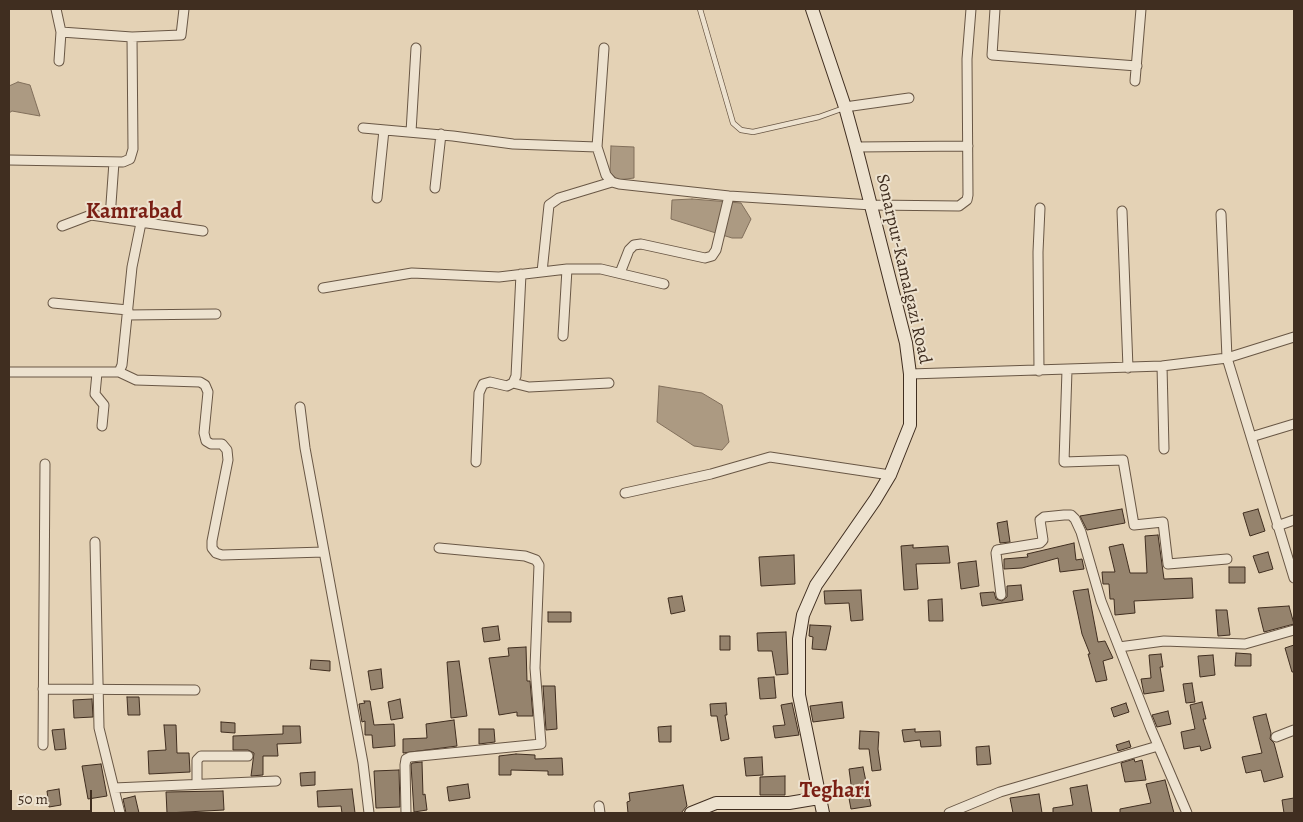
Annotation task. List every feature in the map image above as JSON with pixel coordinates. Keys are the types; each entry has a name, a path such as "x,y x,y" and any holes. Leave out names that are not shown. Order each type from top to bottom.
{"main road":[{"name":"Sonarpur-Kamalgazi Road","path":"812,9 845,107 872,205 906,343 910,374 910,425 890,475 875,500 816,585 803,614 799,639 799,695 823,813"},
{"path":"692,813 716,804 789,804 819,798"}],"street":[{"path":"56,9 61,32 59,61"},
{"path":"61,32 132,36 181,35 184,9"},
{"path":"542,272 550,206 559,198 612,182 730,196 872,205 959,206 964,204 968,195 967,59 971,9"},
{"path":"995,9 992,55 1137,66"},
{"path":"1135,81 1141,9"},
{"path":"9,160 123,162 130,159 133,149 132,36"},
{"path":"411,132 416,48"},
{"path":"604,48 597,147 606,175 612,182"},
{"path":"845,107 909,98"},
{"path":"363,128 441,134 513,144 597,147"},
{"path":"377,198 384,130"},
{"path":"435,188 441,134"},
{"path":"856,147 968,146"},
{"path":"110,218 114,162"},
{"path":"620,273 629,250 634,245 642,244 705,258 712,256 716,250 730,196"},
{"path":"1038,371 1040,208"},
{"path":"1122,211 1128,368"},
{"path":"1221,214 1227,358 1294,578"},
{"path":"62,226 92,215 203,230"},
{"path":"120,372 132,268 142,223"},
{"path":"563,336 567,269"},
{"path":"323,288 412,273 435,272 479,277 567,269 601,269 664,284"},
{"path":"512,383 518,362 520,274"},
{"path":"54,303 128,313 216,314"},
{"path":"910,374 1162,366 1227,358 1294,337"},
{"path":"1162,366 1164,448"},
{"path":"1067,370 1064,462 1123,460 1134,525 1163,522 1168,564 1227,559"},
{"path":"9,372 120,372 136,380 200,382 206,385 208,392 204,434 206,441 211,444 222,444 227,450 228,460 212,548 216,553 222,555 324,552"},
{"path":"96,373 95,394 104,405 102,426"},
{"path":"476,462 479,393 483,384 490,382 507,386 512,383 529,387 609,383"},
{"path":"300,407 305,448 363,763 369,813"},
{"path":"1251,437 1294,424"},
{"path":"625,492 711,474 770,457 890,475"},
{"path":"43,745 45,464"},
{"path":"1001,595 997,550 1040,542 1043,540 1040,520 1044,517 1071,515 1081,532 1101,601 1158,746 1187,813"},
{"path":"1277,526 1294,520"},
{"path":"95,542 100,738 120,813"},
{"path":"406,813 404,765 406,759 410,757 541,744 535,668 539,565 536,560 525,556 439,548"},
{"path":"1119,647 1164,642 1245,644 1294,630"},
{"path":"43,690 196,690"},
{"path":"1276,737 1294,730"},
{"path":"949,813 1000,792 1158,746"},
{"path":"197,784 197,760 201,756 248,756"},
{"path":"114,788 276,780"}],"lane":[{"path":"700,9 733,123 741,130 753,132 800,122 845,107"}],"shaded area":[{"path":"18,82 30,85 40,116 12,111 9,113 9,86"},
{"path":"611,146 634,147 634,178 618,180 610,172"},
{"path":"692,199 741,203 751,219 742,238 732,238 671,219 672,200"},
{"path":"659,386 702,393 722,405 729,442 722,450 694,446 657,422"}],"building":[{"path":"1122,509 1125,523 1087,530 1080,516"},
{"path":"1258,509 1265,531 1250,536 1243,513"},
{"path":"1007,521 1010,542 1000,543 997,523"},
{"path":"1158,535 1164,579 1192,578 1193,598 1134,601 1135,613 1115,615 1114,599 1110,599 1109,584 1103,584 1102,572 1115,572 1109,547 1123,544 1130,573 1147,573 1145,536"},
{"path":"1074,543 1076,560 1082,559 1084,569 1060,572 1058,558 1022,568 1004,569 1004,559 1028,557 1027,554"},
{"path":"913,545 913,548 948,546 950,563 916,564 918,589 904,590 901,546"},
{"path":"1268,552 1273,569 1259,573 1253,556"},
{"path":"794,555 795,584 761,586 759,557"},
{"path":"976,561 979,586 961,589 958,563"},
{"path":"1229,567 1245,567 1245,583 1229,583"},
{"path":"1021,585 1023,600 982,606 980,593 994,592 996,599 1002,601 1007,597 1007,586"},
{"path":"1088,589 1098,642 1105,641 1113,658 1103,661 1107,680 1096,682 1088,654 1090,654 1082,634 1073,591"},
{"path":"861,590 863,620 851,621 849,603 825,604 824,591"},
{"path":"682,596 685,611 671,614 668,598"},
{"path":"942,599 943,621 929,621 928,600"},
{"path":"1289,606 1294,624 1264,632 1258,608"},
{"path":"1216,610 1227,610 1230,635 1218,636"},
{"path":"548,612 571,612 571,622 548,622"},
{"path":"810,625 831,626 826,650 812,649 813,637 809,636"},
{"path":"498,626 500,640 484,642 482,628"},
{"path":"786,632 788,674 776,675 772,651 758,651 757,633"},
{"path":"720,636 730,636 730,650 720,650"},
{"path":"1294,645 1294,672 1292,672 1285,648"},
{"path":"526,647 527,681 530,681 533,716 517,716 517,712 499,715 489,658 509,656 508,648"},
{"path":"1236,653 1251,654 1251,666 1235,666"},
{"path":"1161,654 1163,667 1160,667 1164,691 1144,694 1141,679 1151,678 1149,655"},
{"path":"1213,655 1215,675 1200,677 1198,656"},
{"path":"311,660 330,661 330,671 310,669"},
{"path":"459,661 467,716 451,718 447,662"},
{"path":"381,669 383,688 371,690 368,671"},
{"path":"774,677 776,698 760,699 758,678"},
{"path":"1192,683 1195,702 1186,703 1183,684"},
{"path":"543,686 555,686 557,729 546,730"},
{"path":"127,697 139,697 140,715 128,715"},
{"path":"92,699 93,717 74,718 73,700"},
{"path":"400,699 403,718 391,720 388,702"},
{"path":"364,701 370,701 374,725 394,724 395,746 373,748 372,735 365,735 365,721 362,722 359,704 365,703"},
{"path":"842,702 844,718 813,722 810,706"},
{"path":"1202,702 1206,719 1203,719 1211,748 1201,751 1200,746 1184,749 1181,732 1195,729 1190,705"},
{"path":"726,703 727,715 725,715 729,739 721,741 717,716 711,716 710,704"},
{"path":"792,703 799,735 775,738 773,726 785,725 781,705"},
{"path":"1126,703 1129,712 1114,717 1111,708"},
{"path":"1168,711 1171,724 1157,727 1152,715"},
{"path":"1266,714 1271,733 1270,739 1274,743 1283,777 1264,782 1261,770 1246,773 1242,757 1262,753 1253,717"},
{"path":"454,720 457,746 403,753 403,739 427,738 426,724"},
{"path":"221,722 235,723 235,733 221,732"},
{"path":"164,725 176,725 177,753 189,753 190,772 149,774 148,751 166,750"},
{"path":"283,726 300,726 301,743 277,744 278,756 263,756 263,775 251,776 254,753 248,750 233,750 233,736 283,734"},
{"path":"671,726 671,742 659,742 658,727"},
{"path":"64,729 66,749 55,750 52,730"},
{"path":"479,729 494,729 495,742 479,744"},
{"path":"915,729 915,732 940,731 941,746 921,747 920,740 904,742 902,730"},
{"path":"860,731 879,732 878,749 881,770 872,771 869,749 859,749"},
{"path":"1129,741 1131,747 1118,751 1116,745"},
{"path":"989,746 991,764 977,765 976,747"},
{"path":"516,754 535,755 535,759 562,758 563,775 548,775 548,771 511,770 511,775 499,775 499,756"},
{"path":"762,757 763,775 746,776 744,758"},
{"path":"1134,759 1135,762 1142,760 1146,780 1125,782 1121,763"},
{"path":"422,762 423,795 425,794 427,810 414,812 411,765 412,763"},
{"path":"101,764 107,796 88,799 82,766"},
{"path":"863,767 871,806 851,809 848,793 852,792 849,769"},
{"path":"399,770 400,807 376,808 374,771"},
{"path":"315,772 315,785 301,786 300,773"},
{"path":"785,776 785,795 760,795 760,777"},
{"path":"1165,780 1174,813 1120,813 1120,809 1151,803 1146,784"},
{"path":"468,784 470,798 449,801 447,787"},
{"path":"683,785 687,806 681,813 628,813 627,802 630,801 629,793"},
{"path":"1087,785 1092,813 1053,813 1053,808 1073,805 1070,788"},
{"path":"59,789 61,805 49,807 47,791"},
{"path":"352,789 355,813 342,813 341,806 318,807 317,791"},
{"path":"223,791 224,810 167,813 166,792"},
{"path":"1039,794 1042,813 1013,813 1010,798"},
{"path":"135,796 139,813 126,813 123,799"},
{"path":"1294,798 1294,813 1284,813 1282,800"}],"district":[{"name":"Kamrabad","path":"134,213"},
{"name":"Teghari","path":"835,792"}]}
